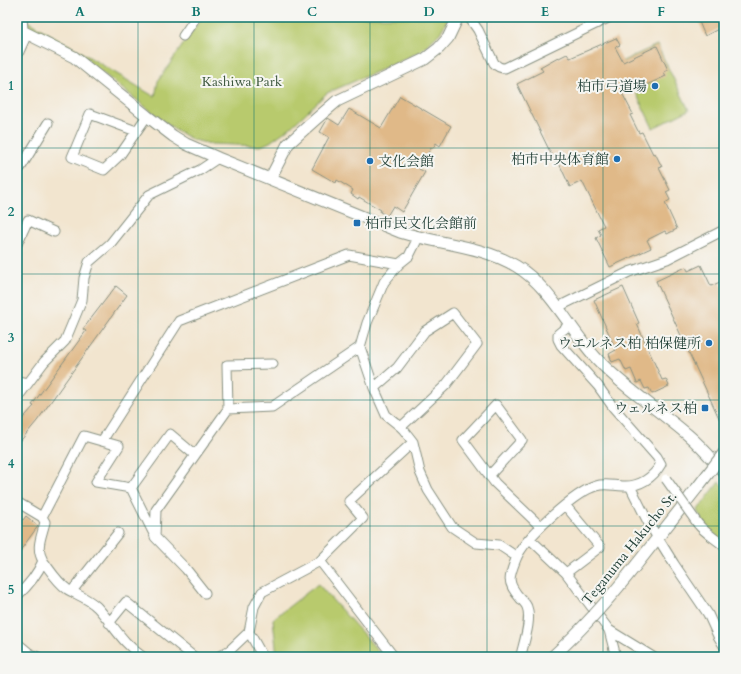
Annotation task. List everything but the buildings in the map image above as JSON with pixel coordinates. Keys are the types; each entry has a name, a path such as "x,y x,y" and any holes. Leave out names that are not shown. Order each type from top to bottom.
{"street":[{"path":"17,56 22,31 21,17"},
{"path":"184,36 196,17"},
{"path":"270,179 288,144 326,110 337,101 350,94 425,60 448,38 458,17"},
{"path":"469,17 478,30 494,63 498,67 502,68 505,68 610,17"},
{"path":"22,31 74,57 179,140 218,158 374,222 418,238 470,248 518,266 530,276 558,307 569,325 587,348 612,374 702,447 724,472"},
{"path":"136,131 90,114 72,157 104,170 120,155 147,116"},
{"path":"17,168 22,167 48,124"},
{"path":"17,398 44,362 65,341 82,300 84,278 89,262 110,244 149,195 200,170 218,158"},
{"path":"17,244 28,220 54,232"},
{"path":"558,307 629,272 667,259 724,230"},
{"path":"418,238 409,256 399,264 384,282 367,323 360,347 374,388 386,414 401,427 413,442 420,472 428,490 452,527 476,543 499,545 517,557"},
{"path":"102,441 179,321 348,255 399,264"},
{"path":"374,388 397,368 425,331 453,313 477,344 446,385 401,427"},
{"path":"569,325 558,334 558,339 561,345 598,386 613,407 657,457 666,480 703,531 724,546"},
{"path":"228,409 272,407 360,347"},
{"path":"155,537 156,510 228,409 227,365 273,364"},
{"path":"17,381 28,383"},
{"path":"490,476 522,440 496,405 463,440 495,483 540,526"},
{"path":"131,488 170,434 195,455"},
{"path":"42,517 84,436 119,446 96,482 131,488"},
{"path":"218,657 230,650 249,632 254,607 262,592 320,561 363,518 349,501 413,442"},
{"name":"Teganuma Hakucho St.","path":"552,657 616,591 724,453"},
{"path":"523,657 521,655 529,620 527,606 513,590 509,580 517,557 540,526 587,489 597,485 606,484 630,486 649,480 656,473 661,464"},
{"path":"630,486 648,522 708,614 723,642"},
{"path":"131,488 155,537 186,569 205,593"},
{"path":"17,502 42,517 45,522 38,548 39,554 56,579 67,589 85,597 96,606 131,649 143,657"},
{"path":"566,505 600,547 566,573"},
{"path":"72,591 118,533"},
{"path":"530,539 566,573 609,630 653,657"},
{"path":"17,596 27,587 38,572 43,561"},
{"path":"320,561 394,657"},
{"path":"109,623 126,602 194,657"},
{"path":"609,630 616,657"},
{"path":"249,632 262,657"},
{"path":"17,643 29,653 38,657"}],"green space":[{"name":"Kashiwa Park","path":"202,17 449,17 440,33 421,51 327,93 291,127 270,142 261,146 211,144 193,140 172,128 75,51 28,28 27,21 155,97 158,81"},
{"name":"柏市弓道場","path":"657,45 689,110 653,128 621,62"},
{"path":"719,482 724,487 724,543 708,530 697,511"},
{"path":"318,584 384,657 277,657 273,619"}],"place":[{"name":"柏市弓道場","path":"655,86"},
{"name":"柏市中央体育館","path":"617,159"},
{"name":"文化会館","path":"370,161"},
{"name":"柏市民文化会館前","path":"357,223"},
{"name":"ウエルネス柏 柏保健所","path":"709,343"},
{"name":"ウェルネス柏","path":"705,408"}]}
